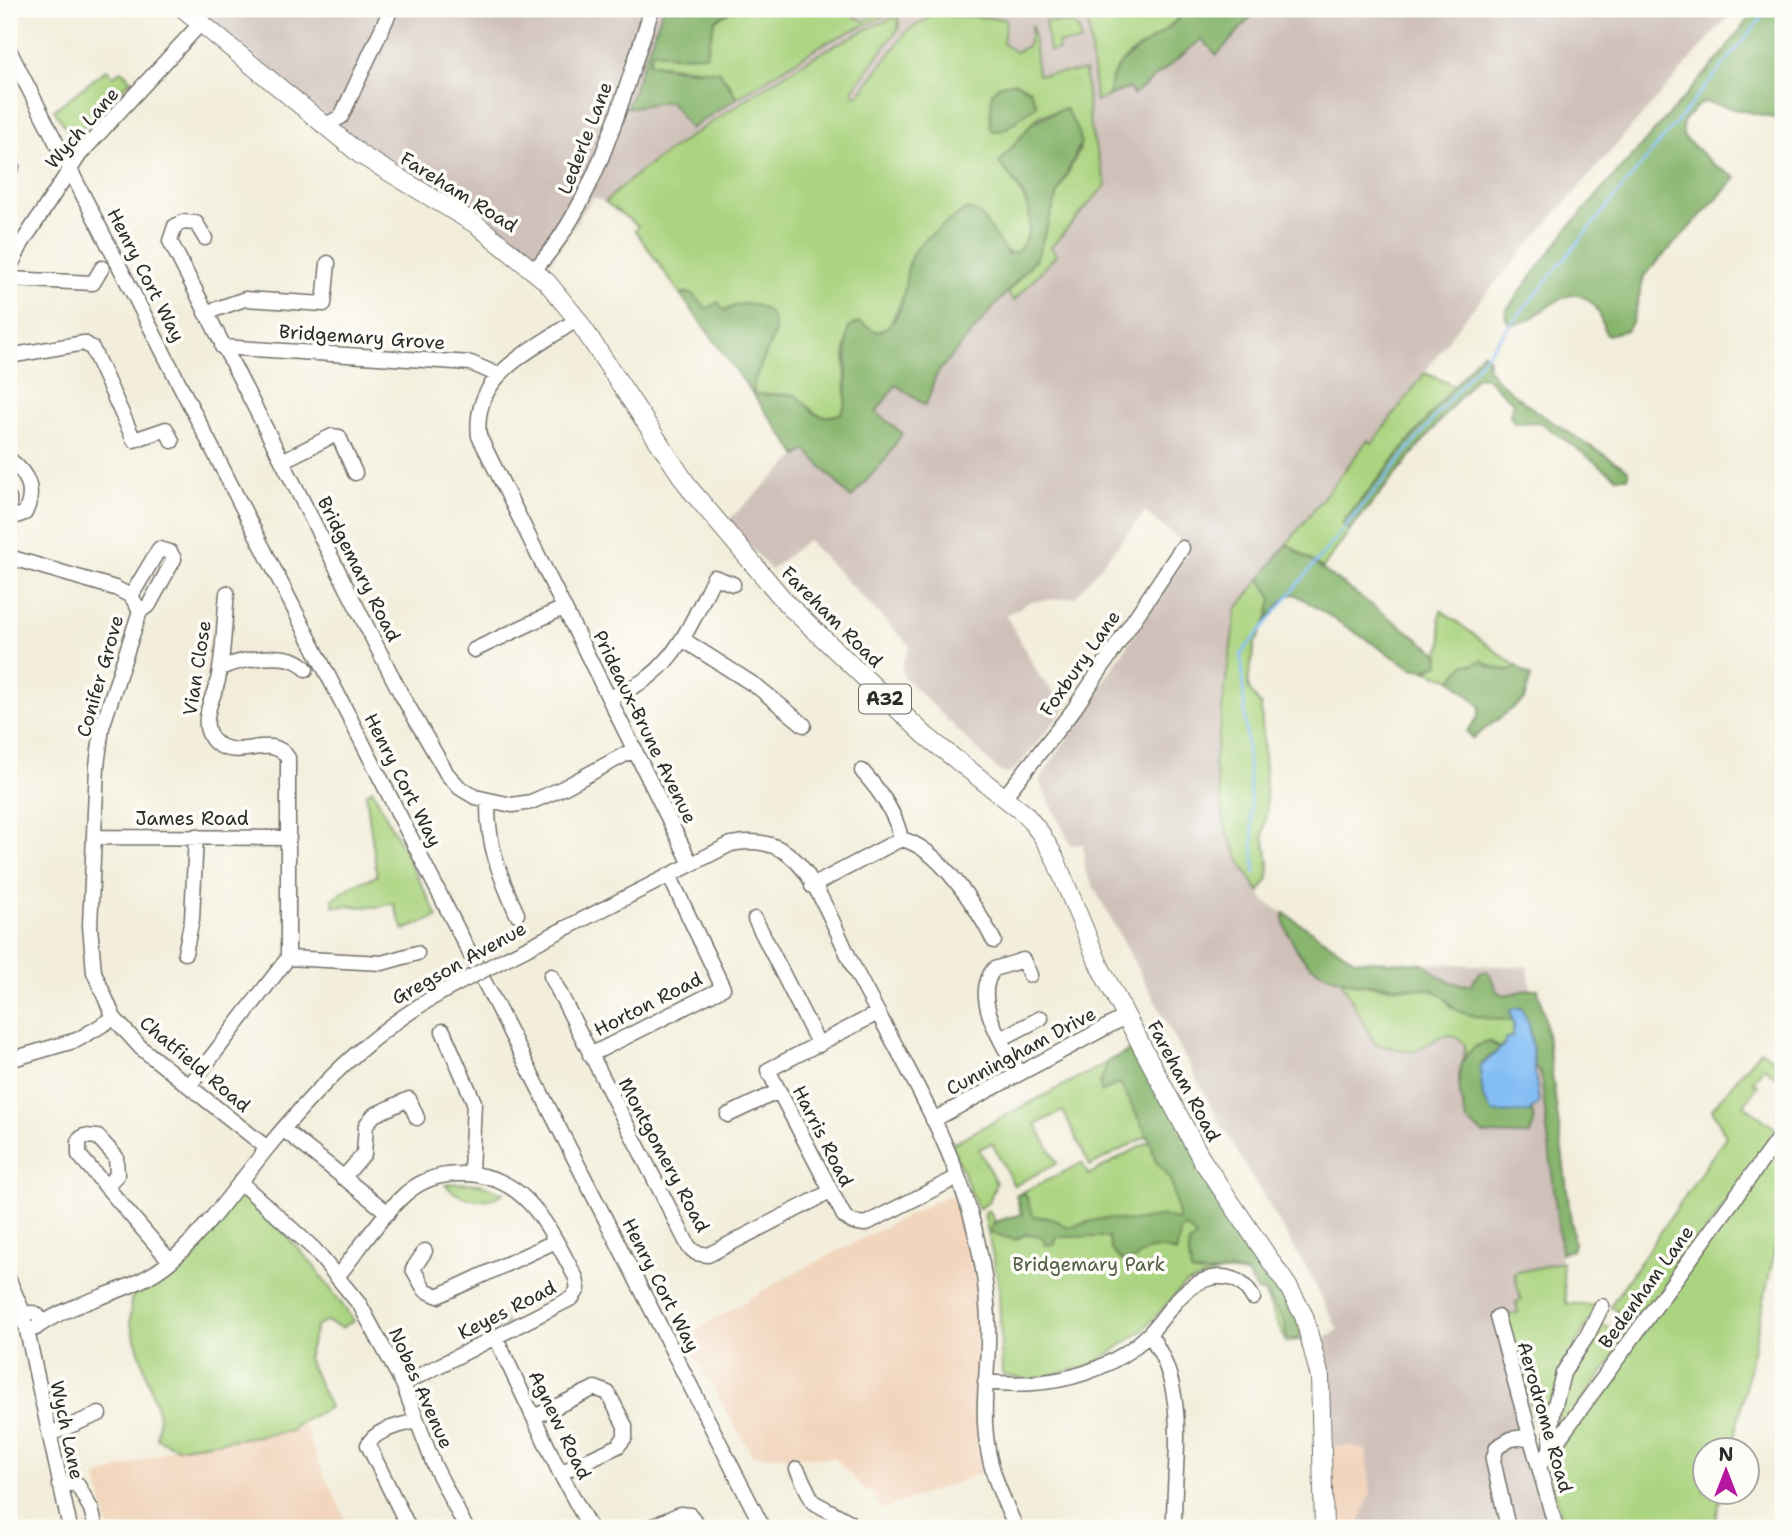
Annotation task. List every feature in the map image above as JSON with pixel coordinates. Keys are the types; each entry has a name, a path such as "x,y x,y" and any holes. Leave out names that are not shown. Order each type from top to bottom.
{"main road":[{"name":"Fareham Road","path":"184,9 361,155 477,225 534,270 577,319 705,509 779,595 926,736 1025,814 1054,856 1094,955 1202,1160 1289,1288 1304,1317 1320,1377 1324,1528"}],"street":[{"path":"323,126 341,117 357,88 391,9"},
{"name":"Lederle Lane","path":"534,270 562,237 587,191 652,9"},
{"name":"Wych Lane","path":"9,269 22,243 70,168 201,23"},
{"name":"Henry Cort Way","path":"9,50 763,1528"},
{"path":"9,157 12,166 9,173"},
{"name":"Bridgemary Road","path":"205,238 201,227 190,222 175,226 170,241 437,762 460,788 488,802 512,805 531,802 635,749"},
{"path":"205,313 245,299 324,304 327,263"},
{"path":"9,279 93,283 102,268"},
{"path":"496,374 568,326"},
{"path":"9,356 84,343 92,348 134,440 166,429 172,441"},
{"name":"Bridgemary Grove","path":"222,347 471,363 496,374"},
{"name":"Prideaux-Brune Avenue","path":"496,374 482,398 478,424 481,441 691,864"},
{"path":"282,461 331,436 339,437 355,473"},
{"path":"9,459 26,478 32,499 25,513 10,518"},
{"path":"9,499 9,540"},
{"name":"Foxbury Lane","path":"1005,796 1074,709 1182,548"},
{"name":"Conifer Grove","path":"96,836 97,766 102,727 139,611 149,605 174,559 170,552 159,549 131,596"},
{"name":"Conifer Grove","path":"9,557 131,596 139,611"},
{"path":"610,698 649,677 682,639 714,576 733,584"},
{"name":"Vian Close","path":"231,602 220,668 207,717 211,737 222,747 232,750 272,746 283,750 289,764 289,838"},
{"path":"474,650 563,608"},
{"path":"682,639 768,694 804,725"},
{"path":"220,668 241,659 300,659"},
{"path":"862,771 878,789 899,827 901,839"},
{"path":"488,802 490,842 502,880 517,914"},
{"name":"James Road","path":"96,836 289,838"},
{"name":"Chatfield Road","path":"96,836 90,949 103,997 114,1018 141,1048 267,1148"},
{"path":"185,953 192,919 196,836"},
{"path":"190,1086 288,958 289,838"},
{"path":"812,886 901,839 925,848 978,910 994,942"},
{"name":"Gregson Avenue","path":"31,1321 113,1295 146,1279 170,1261 193,1240 326,1080 366,1043 406,1013 499,962 731,844 764,842 786,852 797,861 812,886 933,1120 958,1177 974,1227 984,1278 988,1329 985,1381 987,1447 999,1491 1016,1528"},
{"name":"Horton Road","path":"590,1055 723,988 669,875"},
{"path":"755,919 819,1045"},
{"path":"288,958 382,963 417,953"},
{"path":"1019,1073 1001,1039 986,991 990,974 1000,965 1023,960 1030,975"},
{"name":"Montgomery Road","path":"551,976 689,1247 696,1253 708,1255 830,1192"},
{"name":"Harris Road","path":"878,1013 768,1070 830,1192 844,1216 852,1222 865,1224 958,1177"},
{"name":"Cunningham Drive","path":"933,1120 1126,1016"},
{"path":"9,1059 77,1040 114,1018"},
{"path":"1001,1039 1041,1018"},
{"path":"443,1031 474,1102 471,1174"},
{"path":"728,1115 779,1091"},
{"path":"344,1178 364,1154 366,1125 374,1115 409,1099 417,1118"},
{"path":"283,1129 388,1213"},
{"name":"Bedenham Lane","path":"1539,1466 1783,1132"},
{"name":"Keyes Road","path":"337,1277 402,1197 427,1180 471,1174 499,1180 522,1194 541,1214 576,1278 578,1289 572,1298 403,1384"},
{"name":"Nobes Avenue","path":"240,1182 306,1241 360,1305 403,1384 416,1421 466,1528"},
{"path":"106,1186 170,1261"},
{"path":"425,1251 413,1269 425,1290 438,1296 556,1241"},
{"path":"985,1381 1019,1385 1068,1378 1121,1356 1149,1334 1179,1297 1196,1284 1214,1278 1239,1280 1247,1285 1253,1298"},
{"name":"Wych Lane","path":"10,1285 31,1321 34,1366 70,1528"},
{"path":"1550,1450 1553,1413 1563,1373 1587,1336 1602,1306"},
{"name":"Aerodrome Road","path":"1497,1317 1556,1528"},
{"path":"1149,1334 1161,1351 1175,1387 1177,1407 1174,1528"},
{"name":"Agnew Road","path":"496,1338 560,1473 590,1528"},
{"path":"534,1417 595,1388 608,1393 621,1418 625,1431 618,1446 560,1473"},
{"path":"50,1434 99,1415"},
{"path":"409,1528 368,1445 372,1438 381,1432 416,1421"},
{"path":"1508,1528 1493,1460 1497,1447 1511,1439 1531,1436"},
{"path":"797,1469 813,1502 848,1521 852,1528"},
{"path":"59,1484 77,1484 91,1509 96,1528"},
{"path":"649,1528 680,1514 690,1515 700,1528"}],"shaded area":[{"path":"198,9 1189,9 1166,30 1129,88 1134,95 1202,39 1217,54 1258,9 1735,9 1463,320 1372,443 1368,440 1237,610 1217,727 1214,764 1221,812 1242,865 1265,901 1355,960 1528,967 1566,1304 1502,1316 1551,1528 1334,1528 1358,1526 1371,1493 1366,1450 1351,1446 1332,1446 1332,1394 1322,1341 1338,1330 1309,1273 1221,1124 1085,871 1083,844 1071,845 1039,781 1190,549 1145,512 1075,597 1030,602 1006,615 1040,677 1066,707 1016,769 1008,774 1000,772 903,676 902,665 910,646 807,540 771,570 727,521 798,455 635,230 638,226 618,209 593,197 544,271 503,231 358,143"},
{"path":"948,1195 954,1198 977,1287 978,1446 983,1472 882,1510 871,1490 867,1492 834,1458 752,1455 686,1342 691,1333 787,1277"},
{"path":"304,1424 317,1460 350,1528 108,1528 97,1477 176,1448 291,1431"},
{"path":"1332,1446 1351,1446 1366,1450 1371,1493 1358,1526 1334,1527"}],"green space":[{"path":"663,9 735,9 715,20 706,55 674,56 652,51 649,63 678,69 719,71 737,98 690,129 670,101 627,108"},
{"path":"735,9 847,9 854,17 864,21 882,11 894,12 823,44 737,98 726,79 716,72 649,63 653,50 674,56 706,54 715,20"},
{"path":"1087,9 1189,9 1157,37 1109,89 1109,96 1096,101"},
{"path":"1189,9 1258,9 1217,55 1202,39 1133,95 1129,88 1109,96 1113,75 1118,66"},
{"path":"1755,9 1783,9 1783,120 1705,102 1698,105 1683,122 1683,136 1713,164 1736,178 1644,276 1633,321 1627,330 1607,335 1594,305 1583,297 1572,295 1551,304 1530,319 1509,324 1505,316 1507,309 1570,226 1721,56"},
{"path":"935,14 1006,19 1003,44 1016,52 1028,46 1032,24 1038,75 1085,71 1090,127 1106,185 1051,247 1057,254 1014,301 1007,293 1037,257 1058,193 1080,149 1065,108 1040,116 1000,163 1023,196 1028,209 1030,234 1024,245 1012,254 1003,250 980,214 910,261 906,291 888,329 845,348 846,404 840,414 818,415 795,395 754,394 754,381 775,332 768,315 749,304 733,306 725,311 707,309 687,292 680,294 635,230 638,226 605,202 656,160 779,78 825,50 898,16 899,28 853,89 853,95 859,95 907,31"},
{"path":"1045,21 1074,24 1079,30 1081,43 1058,43 1059,50 1049,51"},
{"path":"107,69 113,76 122,70 131,80 79,131 67,130 54,110"},
{"path":"1015,82 1029,89 1037,105 1004,130 993,131 990,126 992,92 1000,85"},
{"path":"1065,108 1079,132 1081,143 1058,193 1037,257 939,371 925,405 896,385 876,412 902,433 886,459 851,498 806,450 798,456 680,294 693,294 707,309 718,302 725,311 750,304 764,309 774,322 775,332 754,381 754,394 795,395 818,415 840,414 846,399 846,348 849,327 859,322 877,332 896,318 903,298 908,265 922,243 968,209 980,214 1007,254 1016,253 1025,241 1030,218 1027,206 1016,184 999,163 1033,122"},
{"path":"1482,352 1489,359 1487,367 1514,394 1628,470 1628,477 1616,477 1540,422 1514,423 1510,415 1513,402 1486,378 1477,376 1350,530 1342,524"},
{"path":"1425,373 1454,386 1342,523 1350,530 1323,568 1287,544 1368,440 1372,443"},
{"path":"1287,544 1438,653 1439,664 1424,670 1411,668 1295,594 1287,596 1267,620 1272,598 1260,579"},
{"path":"1260,579 1272,598 1271,611 1255,644 1248,681 1249,689 1261,706 1267,808 1263,834 1269,861 1268,880 1259,892 1242,865 1226,830 1214,764 1236,610"},
{"path":"1441,610 1516,666 1513,669 1500,670 1482,661 1472,665 1465,664 1452,680 1424,670 1430,669 1441,657 1438,653 1442,642 1439,621"},
{"path":"1482,660 1488,666 1510,671 1516,666 1531,677 1524,700 1473,738 1467,732 1478,717 1480,706 1452,680 1465,664 1472,665"},
{"path":"372,789 438,917 404,930 393,903 379,907 333,906 333,899 355,884 377,876 366,794"},
{"path":"1284,913 1355,960 1426,964 1446,980 1465,985 1471,984 1480,973 1487,971 1496,990 1502,994 1538,989 1545,1019 1574,1244 1572,1250 1561,1253 1541,1075 1534,1064 1529,1024 1477,1017 1461,1012 1441,994 1432,990 1354,982 1318,971 1304,959 1293,943 1285,925"},
{"path":"1340,979 1360,985 1430,990 1443,994 1451,1007 1460,1011 1513,1020 1513,1035 1500,1048 1492,1042 1476,1047 1464,1058 1465,1045 1452,1036 1439,1038 1413,1052 1375,1044"},
{"path":"1487,1041 1500,1048 1481,1064 1483,1097 1493,1113 1532,1111 1534,1123 1530,1135 1483,1134 1467,1121 1459,1075 1467,1055"},
{"name":"Bridgemary Park","path":"1135,1048 1300,1324 1301,1339 1286,1343 1264,1292 1258,1291 1247,1274 1224,1271 1185,1284 1142,1331 1091,1366 1029,1380 1002,1375 999,1287 984,1213 989,1210 995,1222 1021,1214 1016,1195 1082,1163 1088,1175 1150,1141 1147,1136 1090,1166 1063,1111 1036,1124 1057,1163 1014,1186 992,1143 979,1149 996,1183 989,1202 978,1209 951,1144"},
{"path":"1135,1048 1279,1282 1300,1324 1301,1339 1286,1339 1285,1322 1264,1292 1258,1291 1247,1273 1191,1272 1188,1245 1196,1237 1186,1227 1181,1229 1176,1253 1154,1249 1144,1252 1135,1260 1122,1261 1112,1251 1108,1237 1056,1237 1055,1244 1045,1245 1042,1237 1026,1234 1015,1240 990,1233 994,1222 1022,1214 1016,1195 1025,1193 1034,1216 1054,1219 1067,1227 1104,1218 1133,1221 1164,1216 1179,1221 1171,1180 1155,1160 1150,1141 1120,1083 1101,1092 1100,1083 1108,1061"},
{"path":"1760,1050 1778,1062 1783,1060 1783,1082 1764,1067 1753,1082 1758,1085 1744,1105 1779,1131 1560,1431 1556,1424 1568,1376 1599,1324 1616,1330 1625,1327 1626,1318 1610,1306 1726,1136 1712,1109"},
{"path":"1783,1137 1783,1230 1778,1235 1735,1436 1690,1436 1690,1506 1719,1506 1714,1528 1563,1528 1547,1465"},
{"path":"481,1184 504,1193 489,1199 473,1200 458,1195 445,1185"},
{"path":"243,1187 313,1265 354,1321 341,1328 326,1321 316,1327 307,1358 330,1407 295,1425 291,1431 176,1448 157,1439 159,1415 130,1322 131,1299 139,1289 176,1264"},
{"path":"1562,1262 1566,1303 1598,1306 1576,1343 1545,1447 1542,1447 1504,1316 1518,1313 1516,1302 1521,1300 1514,1273"},
{"path":"501,1314 507,1324 474,1339 469,1330"}],"water":[{"path":"1521,1008 1529,1024 1539,1103 1529,1112 1493,1113 1483,1097 1480,1067 1505,1044 1505,1038 1512,1037 1514,1027 1510,1011"}],"waterway":[{"path":"1255,873 1241,654 1769,9"}]}
